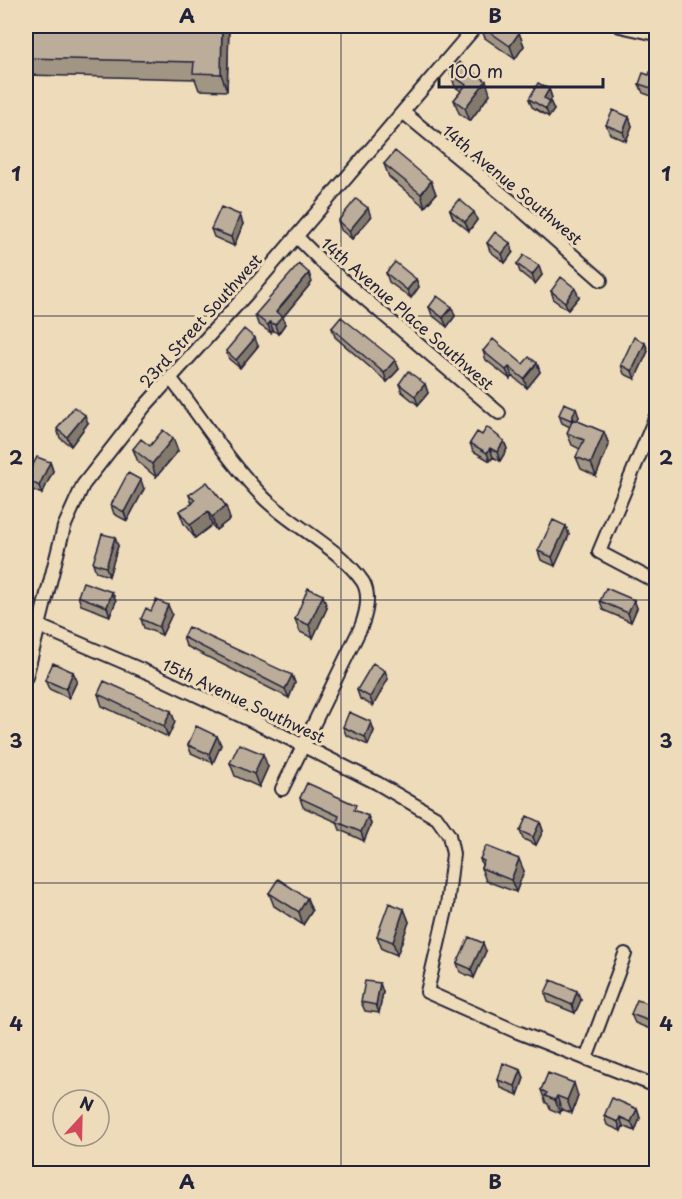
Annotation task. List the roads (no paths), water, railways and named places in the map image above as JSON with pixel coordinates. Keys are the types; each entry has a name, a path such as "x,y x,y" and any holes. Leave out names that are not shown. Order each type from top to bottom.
{"street":[{"name":"23rd Street Southwest","path":"26,678 64,527 76,496 94,469 255,286 476,26"},
{"path":"620,26 657,34"},
{"name":"14th Avenue Southwest","path":"404,113 518,207 601,280"},
{"name":"14th Avenue Place Southwest","path":"296,236 324,264 499,413"},
{"path":"171,379 245,477 265,499 352,570 364,584 367,592 366,613 361,627 282,789"},
{"path":"657,416 599,552 657,582"},
{"name":"15th Avenue Southwest","path":"26,613 39,626 156,676 302,745 418,804 444,826 452,844 452,878 427,992 586,1059"},
{"path":"625,954 586,1059 657,1086"}]}
